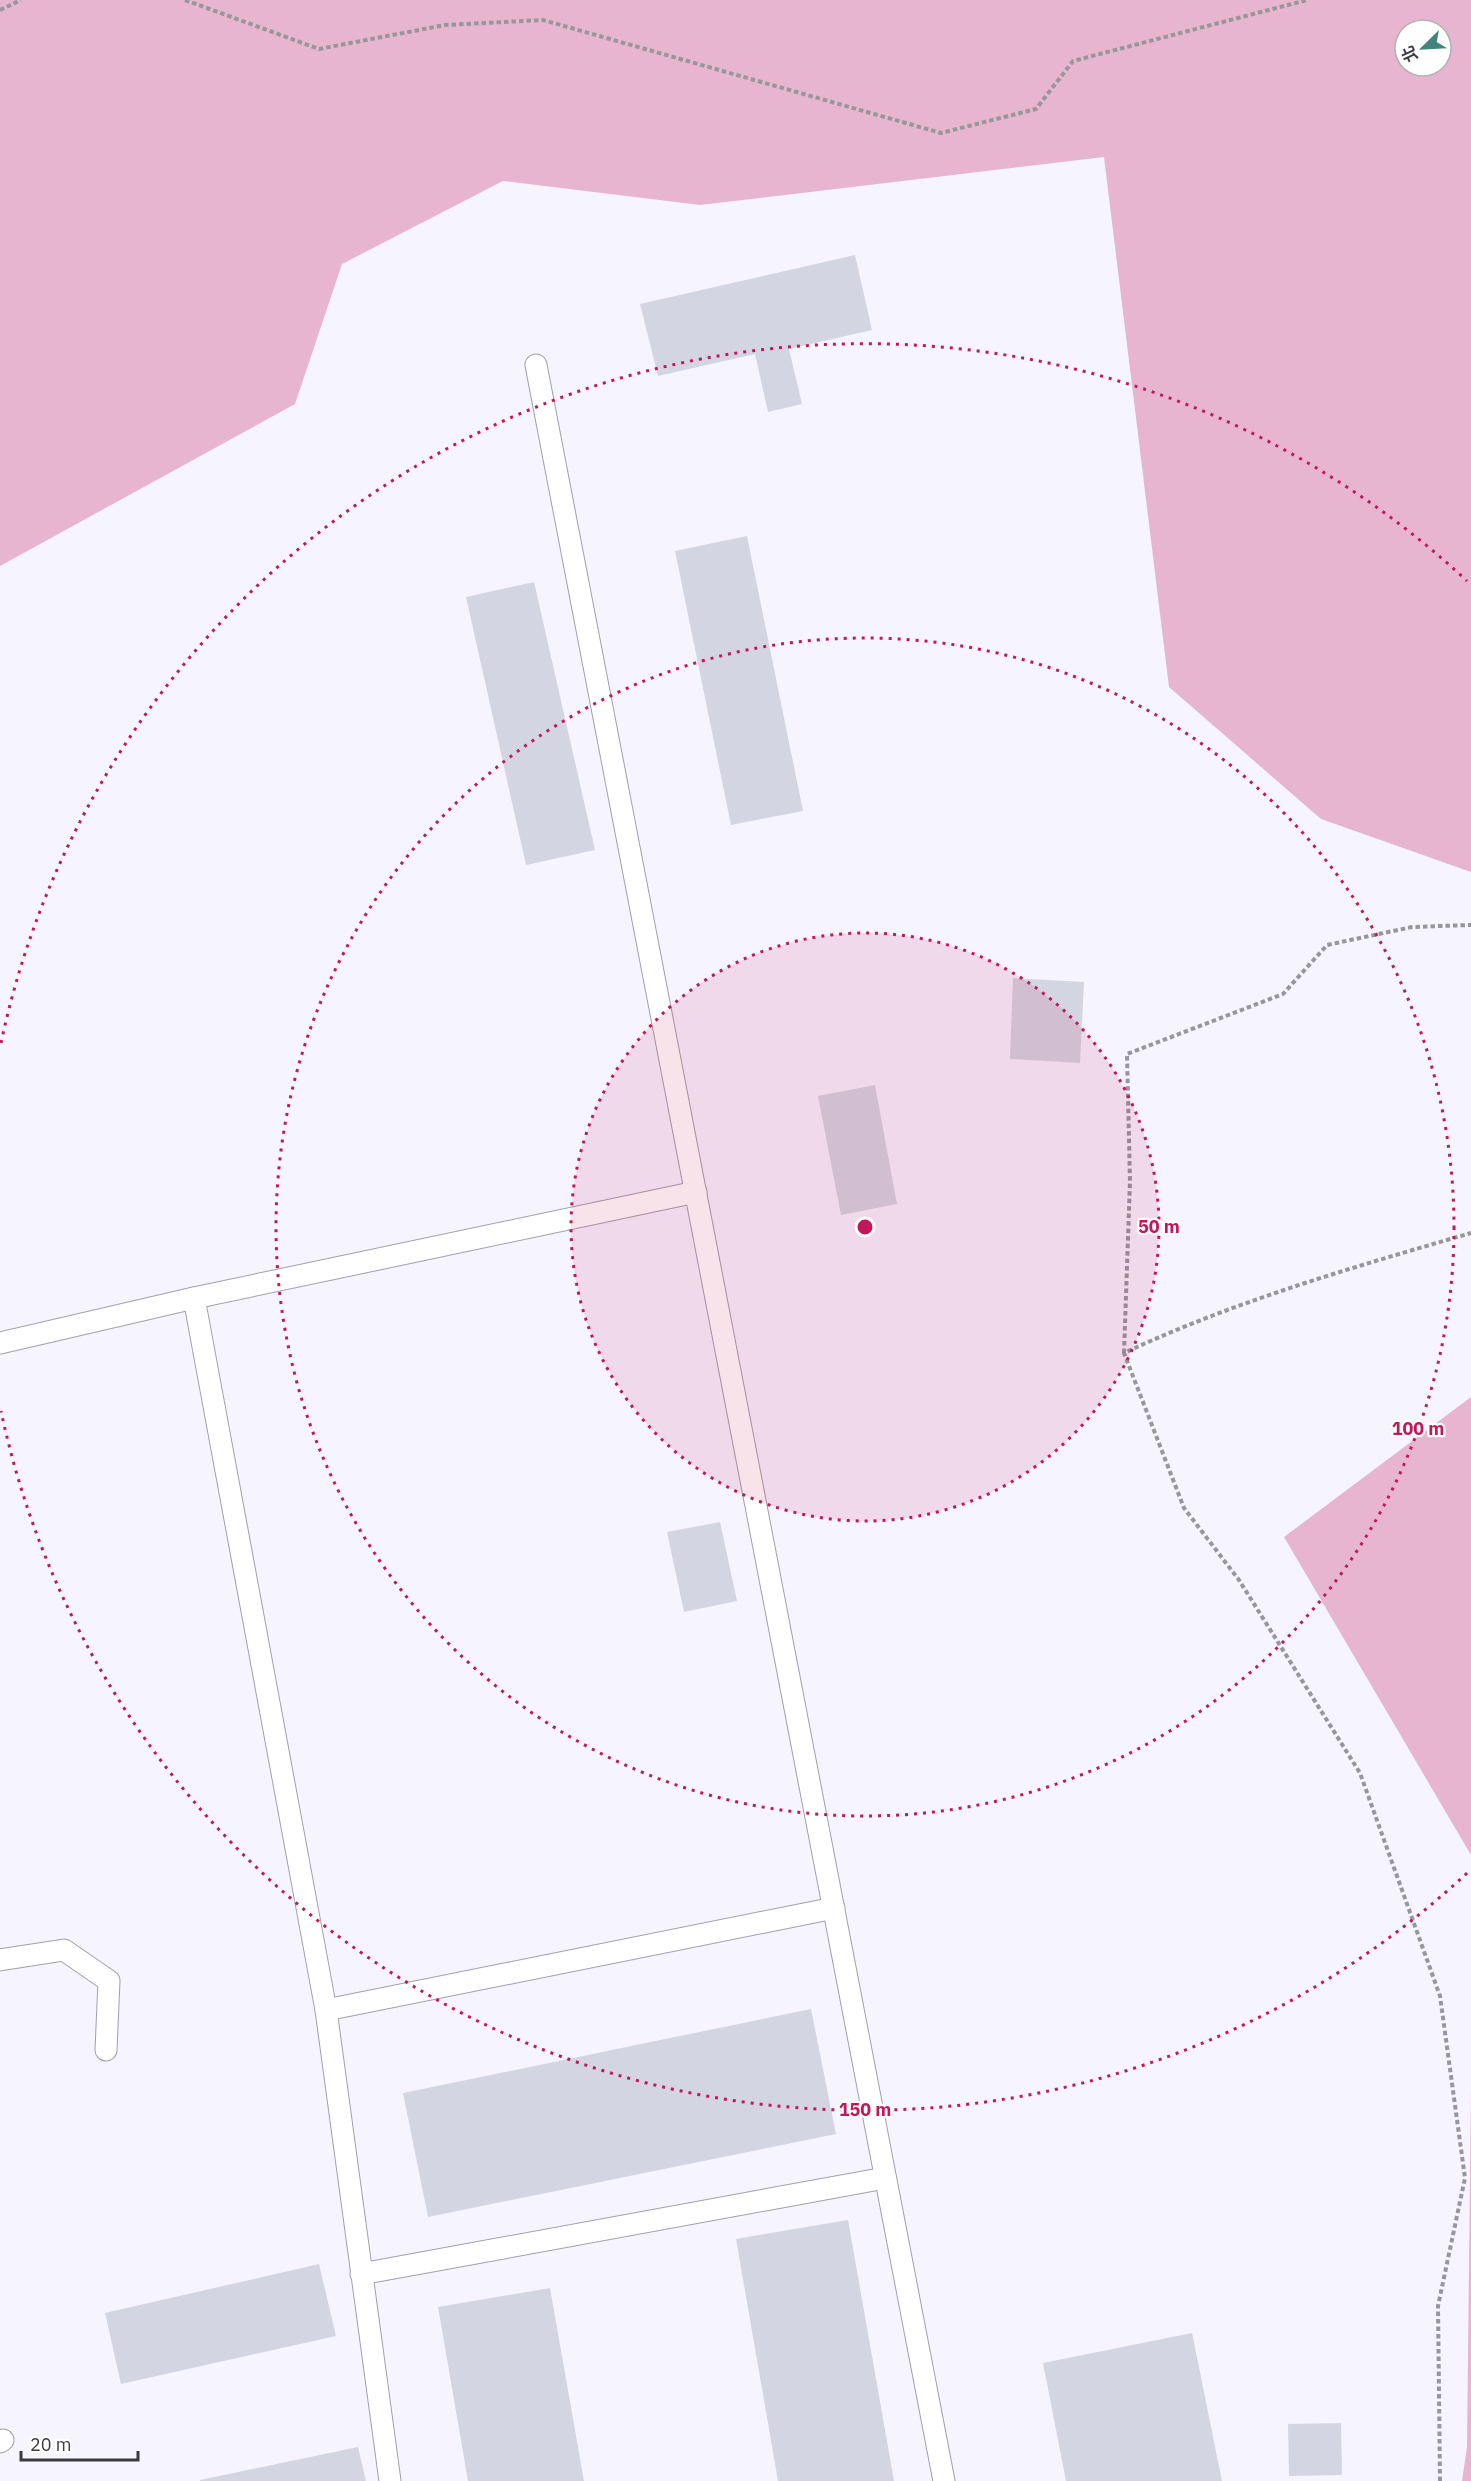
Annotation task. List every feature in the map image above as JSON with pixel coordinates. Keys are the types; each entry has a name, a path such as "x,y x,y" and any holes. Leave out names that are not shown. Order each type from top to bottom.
{"lane":[{"path":"536,365 944,2481"},
{"path":"0,1343 194,1298 696,1192"},
{"path":"194,1298 326,2010 390,2481"},
{"path":"326,2010 834,1908"},
{"path":"0,1960 64,1950 109,1981 106,2050"},
{"path":"361,2274 885,2178"}],"path":[{"path":"0,10 21,0"},
{"path":"185,0 319,49 446,25 543,20 941,133 1036,109 1073,61 1307,0"},
{"path":"1440,2481 1438,2306 1465,2178 1440,1996 1360,1773 1239,1580 1184,1508 1124,1353 1130,1181 1127,1054 1283,994 1327,945 1412,927 1471,926"},
{"path":"1124,1353 1177,1328 1338,1272 1471,1233"}],"shaded area":[{"path":"0,0 1471,0 1471,872 1321,819 1169,687 1104,157 700,205 503,181 342,264 295,404 0,566"},
{"path":"1471,1397 1471,1855 1284,1537"},
{"path":"1471,2087 1471,2481 1462,2481 1467,2447"}],"building":[{"path":"855,255 872,330 789,349 802,404 768,412 755,354 658,376 640,304"},
{"path":"747,536 803,811 731,825 675,551"},
{"path":"534,582 595,850 526,865 466,597"},
{"path":"1013,978 1084,982 1080,1063 1010,1059"},
{"path":"875,1085 897,1204 841,1215 818,1096"},
{"path":"720,1522 737,1601 684,1612 667,1532"},
{"path":"811,2009 836,2134 428,2217 403,2093"},
{"path":"848,2220 894,2481 778,2481 736,2239"},
{"path":"319,2264 336,2336 121,2384 105,2313"},
{"path":"550,2288 584,2481 468,2481 438,2307"},
{"path":"1192,2333 1222,2481 1066,2481 1043,2363"},
{"path":"1341,2423 1342,2475 1289,2476 1288,2424"},
{"path":"358,2447 366,2481 200,2481 200,2480"}]}
